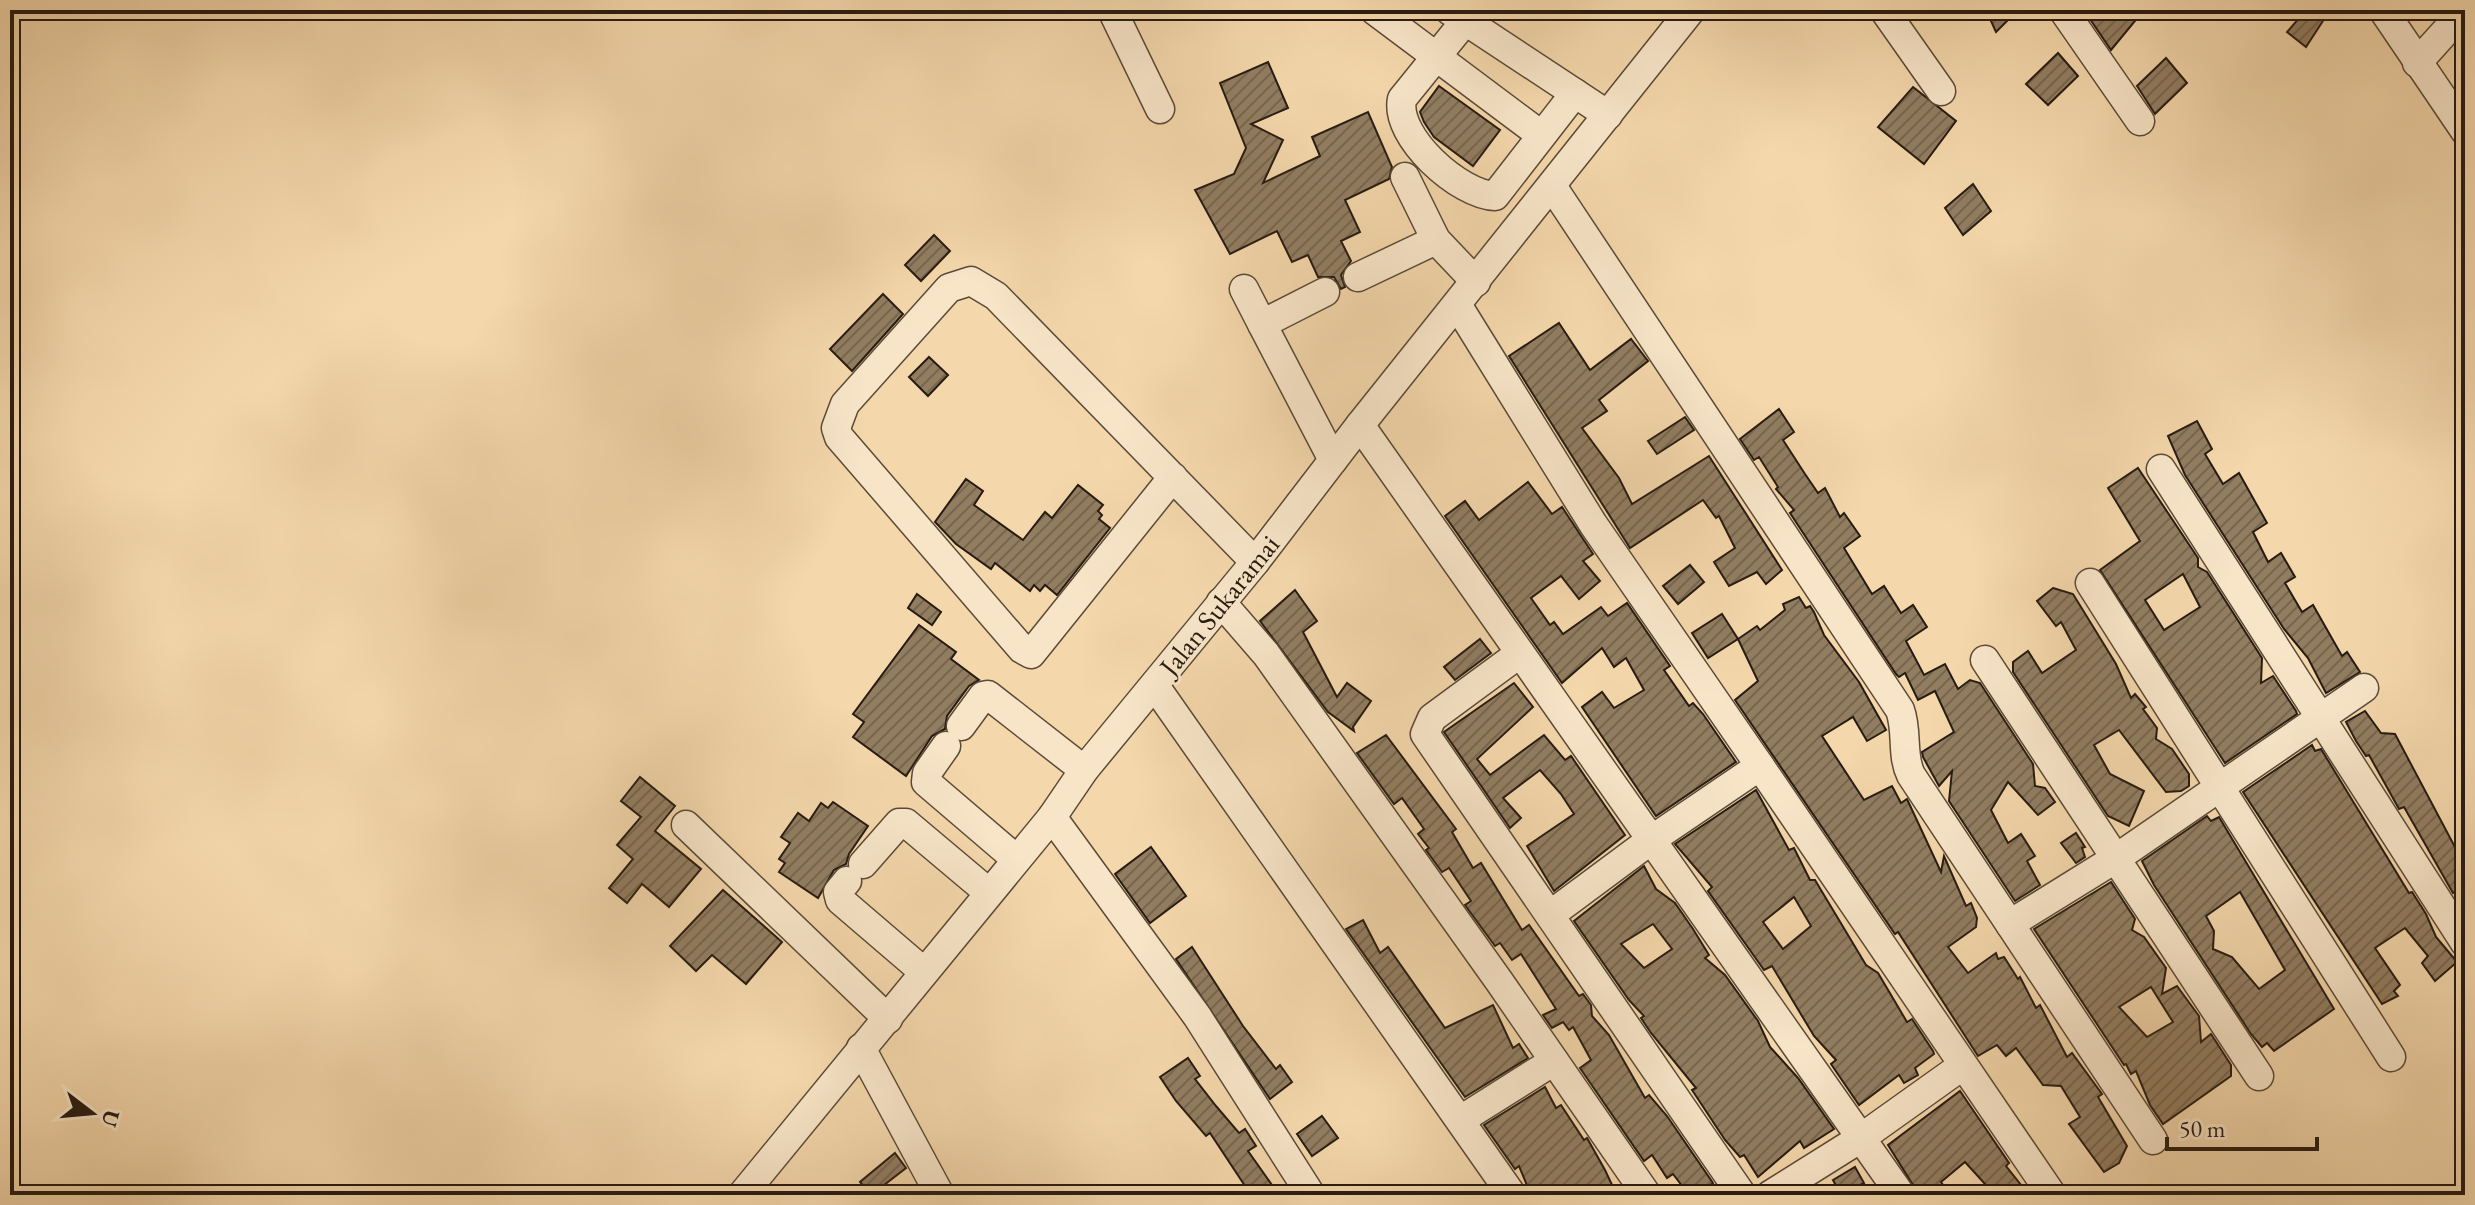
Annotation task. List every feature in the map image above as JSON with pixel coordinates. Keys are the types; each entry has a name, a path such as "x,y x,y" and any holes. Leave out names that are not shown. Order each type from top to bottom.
{"street":[{"path":"1112,10 1160,109"},
{"path":"1374,10 1541,135"},
{"name":"Jalan Sukaramai","path":"742,1195 1052,817 1084,770 1255,562 1360,425 1458,306 1691,10"},
{"path":"1884,10 1941,91"},
{"path":"2063,10 2140,121"},
{"path":"2383,10 2465,131"},
{"path":"2417,63 2465,10"},
{"path":"1575,93 1495,196 1477,194 1436,166 1411,136 1400,109 1402,99 1463,14 1608,115"},
{"path":"1405,177 1436,240 1476,282"},
{"path":"1552,186 1900,710 1905,722 1906,764 1911,775 2153,1140"},
{"path":"1358,277 1436,240"},
{"path":"1173,477 1031,654 1022,649 971,590 839,437 836,428 845,404 949,288 971,281 996,296 1173,477 1255,562"},
{"path":"1244,289 1333,460"},
{"path":"1262,324 1325,292"},
{"path":"1458,306 1601,537 2052,1195"},
{"path":"1360,425 1901,1195"},
{"path":"2161,469 2465,943"},
{"path":"2090,583 2391,1057"},
{"path":"1221,602 1266,654 1647,1195"},
{"path":"1519,654 1432,718 1425,734 1742,1195"},
{"path":"1985,660 2118,857 2259,1076"},
{"path":"1155,686 1462,1119 1512,1195"},
{"path":"2010,924 2118,857 2364,688"},
{"path":"1016,859 926,782 927,773 983,696 988,695 1084,770"},
{"path":"1550,915 1651,840 1760,766"},
{"path":"1052,817 1197,1016 1311,1195"},
{"path":"924,972 840,900 838,892 899,823 906,823 988,892"},
{"path":"686,825 888,1019"},
{"path":"861,1048 940,1195"},
{"path":"1462,1119 1554,1061"},
{"path":"1770,1195 1861,1138 1962,1066"}],"building":[{"path":"1986,10 2018,10 1996,32"},
{"path":"2096,10 2144,10 2111,50 2090,19"},
{"path":"2306,10 2330,10 2306,47 2287,32"},
{"path":"2058,53 2078,76 2048,105 2026,84"},
{"path":"2166,58 2187,83 2155,114 2137,86"},
{"path":"1268,62 1288,108 1251,124 1283,140 1263,183 1320,156 1312,137 1368,112 1392,167 1389,179 1345,200 1360,232 1341,241 1351,261 1341,275 1345,287 1341,289 1334,277 1318,277 1308,255 1292,262 1277,231 1230,254 1195,190 1234,174 1246,148 1220,83"},
{"path":"1439,86 1500,130 1473,166 1434,137 1424,122 1420,112"},
{"path":"1913,87 1956,121 1924,164 1878,127"},
{"path":"1973,184 1991,211 1963,235 1945,208"},
{"path":"934,235 950,251 921,281 905,265"},
{"path":"883,294 903,314 852,371 830,349"},
{"path":"1559,323 1590,370 1631,339 1648,361 1599,400 1607,411 1582,428 1619,478 1632,504 1709,456 1782,570 1766,584 1757,572 1729,586 1714,562 1735,548 1719,516 1716,518 1703,500 1630,548 1509,356"},
{"path":"929,357 948,375 928,396 909,377"},
{"path":"1779,409 1794,432 1783,440 1818,493 1825,488 1840,517 1844,513 1860,536 1844,548 1872,594 1884,586 1901,613 1913,605 1927,627 1906,641 1924,675 1945,664 1958,689 1970,680 1980,683 2033,764 2035,786 2045,788 2055,802 2038,815 2008,782 1991,810 2008,843 2021,834 2035,856 2027,861 2040,885 2015,901 1949,801 1952,771 1939,786 1923,757 1922,752 1954,732 1935,691 1918,700 1905,673 1899,677 1896,674 1790,513 1794,510 1776,489 1778,487 1759,457 1754,460 1740,439"},
{"path":"1685,417 1694,430 1657,454 1648,441"},
{"path":"2197,421 2212,449 2205,454 2223,484 2239,473 2267,523 2253,532 2268,562 2281,553 2295,577 2285,583 2302,612 2313,605 2342,656 2347,652 2360,672 2326,693 2308,658 2284,629 2185,475 2168,436"},
{"path":"2138,468 2198,558 2198,567 2207,572 2262,658 2261,683 2273,676 2296,711 2297,714 2225,763 2100,570 2140,541 2108,488","holes":["2183,574 2200,607 2164,630 2145,600"]},
{"path":"966,479 983,491 974,505 1023,540 1045,512 1052,518 1078,485 1103,505 1098,511 1102,515 1099,519 1110,528 1057,595 1045,585 1040,591 1034,585 1030,591 995,563 991,569 956,544 935,522"},
{"path":"1528,482 1552,514 1562,507 1593,554 1583,561 1600,581 1579,599 1561,576 1531,598 1550,625 1554,622 1563,634 1601,607 1608,616 1627,603 1670,666 1664,670 1689,706 1693,703 1703,714 1736,762 1656,816 1582,707 1602,692 1614,708 1644,690 1626,658 1614,667 1602,648 1562,683 1445,516 1465,501 1479,520"},
{"path":"1690,565 1704,582 1678,604 1663,586"},
{"path":"2053,588 2073,594 2116,664 2131,698 2135,694 2146,707 2143,709 2157,728 2156,739 2172,749 2189,774 2189,786 2181,791 2166,792 2119,730 2094,745 2110,774 2144,791 2129,826 2108,816 2013,672 2013,662 2028,651 2042,673 2076,650 2061,622 2056,626 2037,601"},
{"path":"1295,590 1317,621 1303,632 1337,697 1347,683 1371,701 1353,727 1354,731 1328,712 1260,621"},
{"path":"917,594 941,612 932,625 908,608"},
{"path":"1799,597 1806,608 1810,606 1814,612 1824,635 1859,682 1886,730 1867,741 1853,717 1822,736 1864,800 1892,786 1901,803 1907,799 1941,872 1944,856 1966,906 1971,903 1977,918 1976,927 1948,947 1968,973 1996,953 1998,959 2004,957 2018,979 2020,977 2036,1008 2040,1005 2067,1057 2072,1053 2102,1094 2098,1097 2127,1146 2119,1163 2104,1172 2069,1124 2080,1117 2061,1086 2043,1085 2016,1048 2006,1056 1997,1045 1978,1056 1898,932 1895,934 1735,700 1758,681 1738,639 1757,626 1760,630 1785,610 1783,604"},
{"path":"1722,614 1738,639 1708,658 1692,633"},
{"path":"919,625 956,652 951,659 979,680 969,686 947,716 945,729 932,736 906,776 853,737 864,722 853,714"},
{"path":"1480,639 1491,653 1455,680 1444,667"},
{"path":"1514,683 1533,707 1477,759 1490,775 1544,735 1565,760 1571,756 1625,835 1554,891 1527,846 1574,814 1561,794 1540,770 1503,798 1521,818 1510,828 1444,732"},
{"path":"2365,711 2381,733 2395,734 2465,866 2465,884 2453,893 2404,807 2399,809 2369,755 2366,756 2346,722"},
{"path":"1386,735 1456,829 1452,832 1473,868 1481,863 1522,930 1529,925 1579,996 1583,994 1591,1005 1592,1016 1609,1035 1645,1098 1649,1095 1667,1116 1713,1183 1697,1195 1689,1195 1673,1174 1667,1178 1652,1155 1644,1161 1580,1068 1591,1060 1573,1027 1569,1030 1563,1022 1552,1028 1543,1015 1556,1009 1521,954 1512,960 1500,943 1495,946 1465,905 1471,901 1449,868 1442,872 1426,850 1429,848 1418,834 1424,829 1402,798 1394,804 1357,753"},
{"path":"2312,745 2315,751 2321,749 2409,893 2412,892 2426,914 2436,937 2457,962 2435,981 2422,963 2428,956 2405,928 2375,948 2400,985 2394,991 2398,996 2382,1004 2243,792"},
{"path":"640,777 675,806 655,831 701,869 669,907 642,884 627,903 609,888 633,859 617,845 641,817 621,801"},
{"path":"1756,790 1789,850 1794,848 1810,880 1815,880 1866,965 1878,973 1907,1022 1912,1019 1933,1051 1934,1054 1915,1068 1918,1075 1904,1083 1899,1075 1859,1105 1831,1064 1836,1060 1814,1036 1772,966 1764,970 1708,891 1712,887 1675,844","holes":["1794,897 1811,926 1783,949 1763,922"]},
{"path":"833,802 868,826 849,854 846,864 834,870 818,898 779,872 785,863 779,859 790,843 781,837 798,813 809,821 821,803 828,808"},
{"path":"2207,816 2211,821 2219,817 2334,1009 2274,1051 2267,1043 2262,1047 2154,885 2142,861","holes":["2240,892 2285,970 2259,989 2232,957 2213,949 2214,931 2206,916"]},
{"path":"2076,833 2085,847 2082,848 2085,857 2076,863 2061,843"},
{"path":"1151,847 1186,896 1150,923 1115,874"},
{"path":"1644,866 1656,889 1675,903 1693,929 1709,955 1705,958 1725,975 1758,1021 1770,1047 1798,1078 1834,1129 1804,1148 1800,1141 1758,1177 1744,1155 1740,1157 1725,1140 1692,1090 1696,1088 1651,1033 1641,1018 1644,1016 1629,1000 1574,921","holes":["1653,924 1672,949 1644,968 1621,944"]},
{"path":"2111,882 2135,919 2132,930 2144,937 2166,968 2162,994 2177,986 2199,1016 2201,1042 2211,1034 2231,1065 2231,1076 2163,1124 2150,1105 2136,1071 2131,1074 2124,1065 2034,929","holes":["2151,987 2173,1022 2147,1037 2119,1007"]},
{"path":"723,890 782,942 746,984 712,955 696,971 670,946"},
{"path":"1363,920 1380,953 1388,947 1445,1028 1493,1005 1513,1048 1519,1044 1528,1058 1465,1097 1346,929"},
{"path":"1192,947 1243,1026 1276,1069 1280,1065 1292,1082 1270,1099 1176,959"},
{"path":"1188,1058 1200,1076 1195,1079 1216,1106 1239,1133 1245,1129 1256,1146 1248,1151 1279,1195 1251,1195 1210,1133 1206,1136 1160,1077"},
{"path":"1545,1087 1556,1108 1561,1105 1584,1140 1587,1138 1605,1170 1613,1187 1604,1195 1531,1195 1519,1166 1515,1169 1484,1125"},
{"path":"1960,1091 2009,1163 2006,1166 2029,1195 1995,1195 1965,1162 1941,1182 1950,1195 1918,1193 1888,1145"},
{"path":"1322,1116 1338,1138 1312,1156 1297,1134"},
{"path":"895,1153 906,1168 871,1195 860,1182"},
{"path":"1855,1167 1864,1183 1841,1195 1833,1180"}]}
